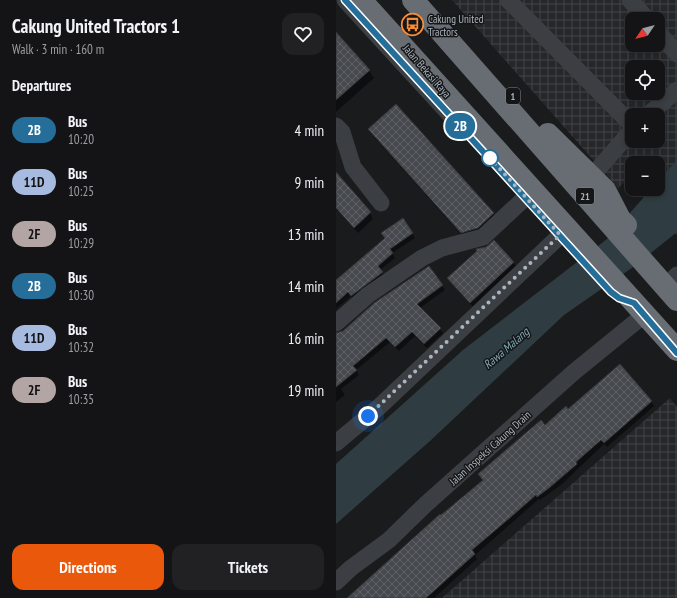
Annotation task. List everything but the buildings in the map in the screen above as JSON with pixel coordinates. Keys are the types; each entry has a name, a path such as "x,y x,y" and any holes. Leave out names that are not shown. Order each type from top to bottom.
{"highway":[{"path":"361,0 677,351"},
{"name":"Jalan Bekasi Raya","path":"365,0 571,241 614,289 639,309 677,351"},
{"path":"396,0 442,45 494,92"},
{"path":"413,0 494,92"},
{"name":"1","path":"423,0 542,128 598,183 620,219 672,275"},
{"name":"21","path":"494,92 677,300"}],"street":[{"name":"Jalan Bekasi Raya","path":"345,0 526,197 571,241"},
{"path":"508,0 625,118"},
{"path":"665,40 677,54"},
{"path":"656,108 677,90"},
{"path":"336,126 342,132 348,157 353,167 381,203"},
{"path":"598,183 625,141"},
{"path":"336,323 368,295 422,258 442,248 483,237 526,197"},
{"path":"336,443 379,408 571,241"},
{"name":"Jalan Inspeksi Cakung Drain","path":"336,582 351,568 389,540 426,504 574,372 639,309"}],"shaded area":[{"path":"452,0 677,0 677,235 641,196 665,196 665,156 625,156 625,182 618,188"},
{"path":"670,398 677,407 677,598 442,598"}],"water":[{"name":"Rawa Malang","path":"677,160 677,232 636,265 564,315 430,441 336,524 336,464 463,350 607,239 645,196 665,196 665,173"}],"bus line":[{"name":"2B","path":"345,0 611,292 619,298 634,303 677,353"}],"place":[{"name":"Cakung United Tractors","path":"413,25"}],"route":[{"path":"368,416 379,408 560,235 490,158"}]}
